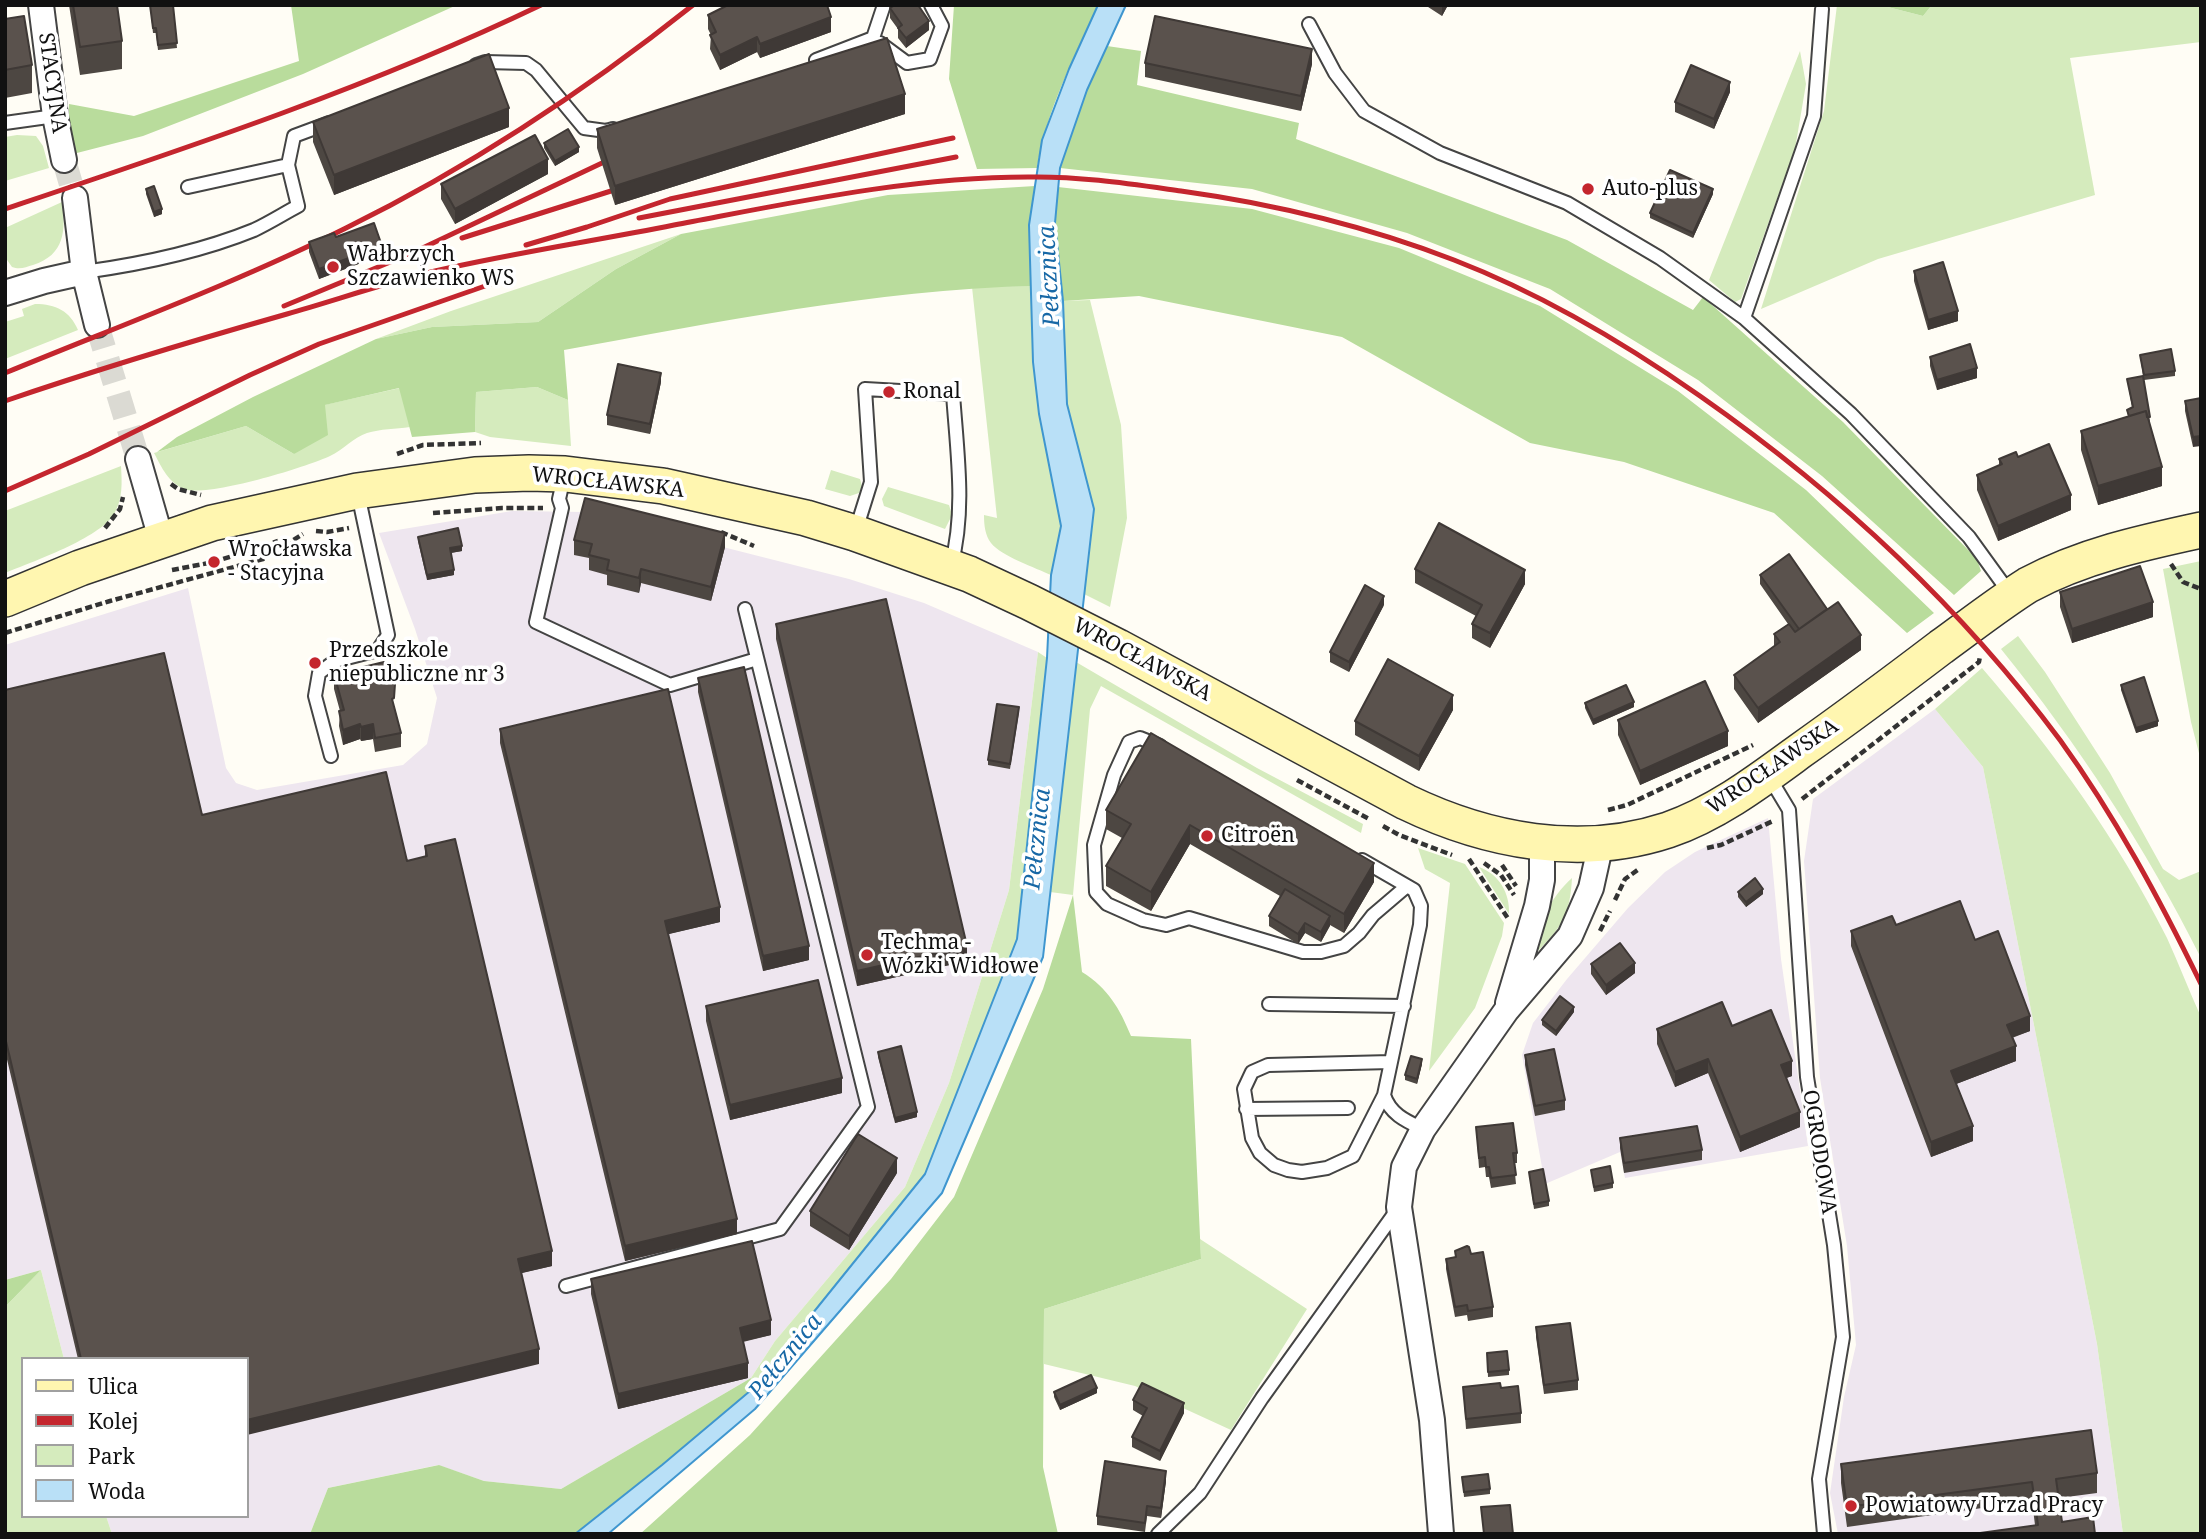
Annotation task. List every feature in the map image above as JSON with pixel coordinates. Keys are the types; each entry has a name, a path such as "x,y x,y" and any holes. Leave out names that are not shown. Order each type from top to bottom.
{"main road":[{"name":"WROCŁAWSKA","path":"5,599 80,568 212,523 361,510 475,475 562,494 663,486 706,494 855,533 951,567 1029,602 1118,647 1440,819 1504,837 1542,844 1601,827 1632,839 1667,830 1714,810 1768,775 2011,596 2070,564 2201,530"}],"street":[{"name":"STACYJNA","path":"41,5 55,116 64,160"},
{"path":"75,198 84,272 97,325"},
{"path":"5,293 84,272"},
{"path":"138,459 161,539"},
{"path":"1441,1534 1432,1420 1399,1207 1404,1167 1423,1129 1506,1011 1570,936 1591,888 1601,827"},
{"path":"1506,1011 1537,906 1542,880 1542,844"}],"lane":[{"path":"873,38 884,5"},
{"path":"873,38 907,63 930,59 942,26 931,5"},
{"path":"1744,318 1814,116 1822,9"},
{"path":"1309,24 1335,73 1364,111 1440,153 1567,203 1661,258 1744,318 1851,414 1969,537 2011,596"},
{"path":"804,64 873,38"},
{"path":"459,72 485,62 526,63 536,70 584,128 606,131 629,124"},
{"path":"5,123 55,116"},
{"path":"84,272 118,268 190,252 256,229 298,206 288,165 294,136 345,117"},
{"path":"188,187 288,165"},
{"path":"855,533 871,482 865,389 953,394 961,508 959,538 951,567"},
{"path":"562,494 536,622 670,685 757,659"},
{"path":"331,755 315,696 319,673 335,661 378,650 388,635 361,510"},
{"path":"566,1286 780,1229 868,1107 745,609"},
{"path":"1174,752 1140,738 1129,742 1114,775 1094,845 1096,892 1107,904 1155,923 1166,925 1189,918 1303,952 1321,952 1344,946 1373,915 1407,886"},
{"name":"OGRODOWA","path":"1768,775 1789,810 1807,1077 1834,1245 1843,1337 1819,1479 1824,1534"},
{"path":"1352,855 1414,890 1421,906 1420,925 1404,1006 1384,1095 1353,1156 1327,1168 1302,1172 1274,1165 1260,1153 1252,1138 1246,1109 1244,1088 1252,1072 1268,1065 1391,1062"},
{"path":"1269,1004 1404,1006"},
{"path":"1384,1095 1387,1106 1402,1119 1423,1129"},
{"path":"1246,1109 1348,1108"},
{"path":"1158,1534 1200,1493 1262,1398 1399,1207"}],"path":[{"path":"436,506 562,494"},
{"path":"427,513 502,508 562,494"},
{"path":"184,568 214,562 308,531 361,510"},
{"path":"734,530 756,538"},
{"path":"5,633 263,559 308,531"},
{"path":"714,531 726,533 733,539 754,546"},
{"path":"2161,564 2170,564 2183,582 2201,589"},
{"path":"1601,827 1627,805 1688,778 1760,741"},
{"path":"1469,859 1510,922"}],"shaded area":[{"path":"512,511 585,512 849,579 924,603 1038,652 1009,890 949,1083 905,1187 775,1341 751,1378 561,1489 484,1481 438,1465 328,1488 310,1534 112,1534 107,1518 248,1518 248,1357 63,1357 41,1270 5,1280 5,645 188,588 226,768 236,783 257,790 403,765 427,744 437,698 415,629 379,533"},
{"path":"1935,709 1983,767 2097,1344 2123,1534 1838,1534 1830,1493 1844,1397 1856,1345 1847,1246 1820,1078 1804,861 1813,799"},
{"path":"1768,818 1781,959 1808,1146 1625,1178 1620,1152 1545,1184 1522,1055 1533,1023 1628,908 1665,872 1695,852"}],"green space":[{"path":"291,5 457,5 303,74 143,136 73,154 68,125 69,104 134,116 299,61"},
{"path":"954,5 1098,5 1054,105 1037,168 977,169 949,79"},
{"path":"1837,5 1880,5 1923,16 1932,5 2201,5 2201,42 2070,58 2095,195 1878,259 1761,309 1824,111"},
{"path":"1880,5 1932,5 1923,16"},
{"path":"1107,46 1141,51 1137,85 1299,123 1296,139 1567,240 1693,310 1703,297 1843,422 1977,559 1981,571 1954,595 1822,476 1698,380 1550,289 1407,233 1252,189 1060,168 1087,90"},
{"path":"1800,51 1806,84 1795,149 1741,299 1735,302 1709,280"},
{"path":"36,136 43,146 49,168 5,181 5,137"},
{"path":"1035,186 1029,225 1031,286 855,301 738,318 564,350 568,400 537,387 476,392 475,432 412,437 399,388 325,405 328,435 294,454 246,426 157,452 177,437 253,397 376,339 432,327 538,322 616,269 681,234 888,195"},
{"path":"1058,187 1252,209 1399,248 1540,306 1678,391 1806,490 1934,613 1907,633 1774,513 1624,462 1530,443 1342,337 1139,296 1063,301 1055,223"},
{"path":"62,202 63,232 52,255 44,261 23,268 12,267 5,257 5,228"},
{"path":"681,234 616,269 538,322 432,327 376,339 451,311"},
{"path":"1031,286 1033,362 1039,414 1061,526 1051,575 996,548 987,537 984,522 984,515 997,518 972,287"},
{"path":"1090,300 1121,425 1127,518 1110,607 1084,594 1094,509 1067,404 1063,301"},
{"path":"35,304 49,305 66,313 78,330 5,359 5,322 24,316 22,309"},
{"path":"537,387 568,400 571,446 490,437 475,432 476,392"},
{"path":"400,388 410,427 367,433 330,456 257,480 213,489 184,489 170,478 154,453 246,426 294,454 324,405"},
{"path":"121,466 119,502 106,523 95,532 64,548 5,573 5,511"},
{"path":"831,470 860,479 862,486 859,493 850,496 825,489"},
{"path":"888,487 949,505 952,515 945,529 884,506 882,499"},
{"path":"2201,561 2201,761 2191,722 2163,569"},
{"path":"2018,636 2045,672 2110,773 2163,869 2179,880 2201,871 2201,958 2134,837 2109,798 2057,722 2001,649"},
{"path":"1038,652 1047,658 1017,939 925,1174 750,1391 751,1378 775,1341 905,1187 949,1083 1009,890"},
{"path":"1076,662 1257,768 1363,824 1361,833 1101,686 1090,709 1073,895 1050,892"},
{"path":"1982,668 2034,731 2106,831 2167,938 2201,1017 2201,1534 2123,1534 2097,1344 1983,767 1935,709"},
{"path":"1418,848 1465,864 1504,923 1502,936 1475,1008 1429,1071 1450,883 1425,869"},
{"path":"1479,867 1492,874 1502,885 1508,899 1509,914"},
{"path":"1572,878 1563,920 1536,953 1539,931 1546,912 1557,894"},
{"path":"1073,895 1082,972 1112,1000 1131,1036 1191,1039 1201,1259 1044,1309 1043,1467 1058,1534 640,1534 750,1435 891,1279 954,1197 1043,989"},
{"path":"1200,1239 1307,1309 1231,1430 1135,1386 1044,1364 1044,1309 1201,1259"},
{"path":"41,1270 63,1357 21,1357 21,1518 107,1518 112,1534 5,1534 5,1307"},
{"path":"41,1270 5,1307 5,1280"},
{"path":"751,1378 750,1391 575,1534 310,1534 328,1488 439,1465 484,1481 561,1489"}],"water":[{"name":"Pełcznica","path":"1098,5 1126,5 1087,90 1060,168 1055,223 1063,301 1067,404 1094,509 1043,957 942,1193 755,1409 608,1534 575,1534 750,1391 925,1174 1017,939 1047,658 1051,575 1061,526 1039,414 1033,362 1029,225 1042,140 1069,69"}],"building":[{"path":"73,5 117,5 122,41 80,47"},
{"path":"150,5 173,5 177,43 158,45"},
{"path":"728,5 827,5 831,17 760,44 757,37 720,55 710,35 716,32 708,15"},
{"path":"895,5 918,5 929,21 906,38 898,28 902,25 890,8"},
{"path":"24,16 32,65 5,70 5,19"},
{"path":"1155,16 1312,49 1301,96 1145,63"},
{"path":"887,38 905,94 615,186 597,129"},
{"path":"489,54 509,108 334,175 313,122"},
{"path":"1691,65 1730,82 1714,119 1675,102"},
{"path":"568,129 579,147 555,161 544,143"},
{"path":"535,135 548,159 455,209 441,184"},
{"path":"1670,170 1713,189 1693,233 1650,213"},
{"path":"154,186 162,209 154,212 146,189"},
{"name":"Wałbrzych Szczawienko WS","path":"374,223 382,246 319,269 309,242 334,233 336,237"},
{"path":"1943,262 1958,311 1928,320 1914,271"},
{"path":"1970,344 1977,368 1937,380 1930,357"},
{"path":"2171,349 2175,371 2144,375 2140,355"},
{"path":"618,364 661,373 650,424 607,415"},
{"path":"2143,376 2150,417 2147,417 2146,411 2129,416 2127,410 2133,407 2127,379"},
{"path":"2201,398 2201,436 2193,437 2185,401"},
{"path":"2146,411 2162,467 2098,486 2081,431"},
{"path":"2049,444 2071,495 1998,526 1977,475 2002,464 1999,459 2016,452 2018,457"},
{"path":"585,498 725,533 711,587 641,569 639,578 607,570 609,560 589,555 592,544 574,540"},
{"path":"1439,523 1525,570 1490,633 1472,624 1482,605 1415,569"},
{"path":"458,528 462,546 450,548 454,570 427,575 418,537"},
{"path":"1789,554 1827,609 1799,629 1760,575"},
{"path":"2140,566 2153,602 2072,629 2060,592"},
{"path":"1365,585 1384,596 1349,662 1330,652"},
{"path":"886,599 967,946 857,971 776,624"},
{"path":"1838,602 1861,635 1758,708 1734,675 1780,642 1774,634 1789,624 1795,632"},
{"path":"164,653 202,815 386,772 407,861 427,856 425,846 455,839 552,1251 518,1259 539,1349 248,1420 248,1357 81,1357 5,1037 5,690"},
{"path":"1388,659 1453,695 1419,756 1355,721"},
{"path":"384,662 388,680 391,679 395,684 392,699 401,733 375,738 373,724 361,727 360,724 343,730 339,711 344,710 334,674"},
{"path":"744,667 809,946 763,956 698,678"},
{"path":"2144,677 2158,721 2136,728 2121,685"},
{"path":"1705,681 1728,731 1640,771 1618,720"},
{"path":"1626,685 1634,702 1593,720 1585,703"},
{"path":"668,689 720,907 665,921 737,1219 625,1246 500,729"},
{"path":"997,704 1019,707 1010,764 988,760"},
{"name":"Citroën","path":"1151,733 1374,863 1344,914 1190,825 1151,892 1106,866 1131,824 1106,810"},
{"path":"1755,878 1763,889 1746,902 1738,892"},
{"path":"1285,889 1330,916 1321,932 1305,923 1298,934 1269,916"},
{"path":"1960,901 1975,940 1998,931 2030,1016 2007,1025 2016,1046 1951,1071 1973,1126 1931,1142 1851,931 1892,916 1896,925"},
{"path":"1620,943 1635,963 1606,985 1591,964"},
{"path":"818,980 842,1078 730,1105 706,1006"},
{"path":"1560,996 1574,1007 1556,1031 1542,1020"},
{"path":"1722,1002 1732,1026 1771,1010 1792,1061 1781,1065 1800,1112 1740,1137 1708,1059 1675,1072 1657,1029"},
{"path":"901,1046 917,1112 895,1118 878,1052"},
{"path":"1554,1049 1565,1100 1535,1106 1525,1055"},
{"path":"1411,1056 1422,1059 1417,1079 1405,1075"},
{"path":"1513,1123 1517,1153 1513,1153 1516,1175 1491,1178 1485,1157 1479,1158 1476,1127"},
{"path":"1697,1126 1702,1150 1624,1163 1620,1138"},
{"path":"858,1134 897,1158 849,1236 810,1211"},
{"path":"1610,1166 1613,1183 1594,1187 1591,1170"},
{"path":"1543,1169 1549,1201 1534,1204 1529,1172"},
{"path":"752,1241 771,1320 740,1328 748,1363 618,1394 591,1279"},
{"path":"1467,1246 1471,1254 1483,1252 1493,1307 1468,1311 1467,1305 1455,1307 1446,1259 1456,1257 1455,1251"},
{"path":"1570,1323 1578,1380 1544,1385 1536,1327"},
{"path":"1507,1351 1509,1370 1488,1372 1487,1353"},
{"path":"1091,1375 1097,1388 1060,1405 1054,1392"},
{"path":"1142,1383 1184,1403 1160,1451 1132,1437 1147,1408 1133,1400"},
{"path":"1500,1383 1501,1388 1518,1386 1521,1413 1466,1419 1463,1387"},
{"path":"2091,1430 2097,1473 2056,1479 2062,1522 2093,1517 2095,1534 1973,1534 2038,1525 2032,1482 1847,1507 1841,1464"},
{"path":"1105,1461 1166,1471 1161,1508 1147,1506 1145,1523 1097,1516"},
{"path":"1488,1474 1490,1489 1464,1492 1462,1477"},
{"path":"1510,1505 1513,1534 1484,1534 1481,1507"}],"tunnel":[{"path":"64,160 75,198"},
{"path":"97,325 138,459"}],"railway":[{"path":"5,209 209,140 343,90 541,5"},
{"path":"5,373 262,267 346,228 437,180 526,126 611,68 693,5"},
{"path":"526,245 670,199 953,138"},
{"path":"639,218 956,157"},
{"path":"284,306 412,253 602,163"},
{"path":"5,401 145,356 435,271 762,208 895,186 983,178 1086,179 1216,196 1354,227 1487,273 1581,320 1700,396 1750,433 1800,471 1894,553 1981,643 2060,740 2136,859 2201,984"},
{"path":"462,238 611,191"},
{"path":"5,491 89,454 319,344 508,278"}],"place":[{"name":"Auto-plus","path":"1588,189"},
{"name":"Wałbrzych Szczawienko WS","path":"333,267"},
{"name":"Ronal","path":"889,392"},
{"name":"Wrocławska - Stacyjna","path":"214,562"},
{"name":"Przedszkole niepubliczne nr 3","path":"315,663"},
{"name":"Citroën","path":"1207,836"},
{"name":"Techma - Wózki Widłowe","path":"867,955"},
{"name":"Powiatowy Urzad Pracy","path":"1851,1506"}]}
